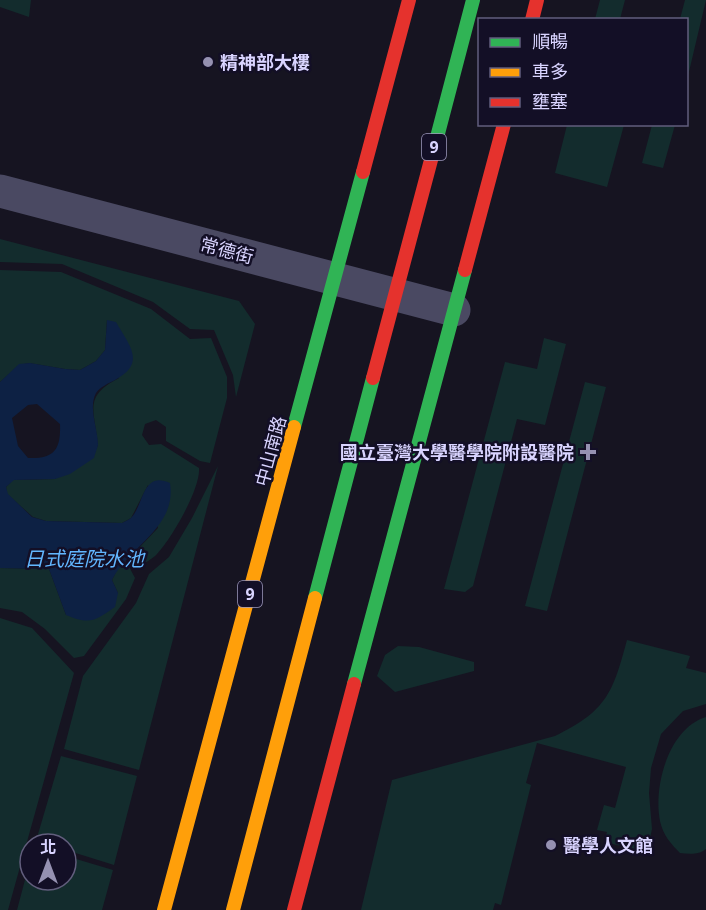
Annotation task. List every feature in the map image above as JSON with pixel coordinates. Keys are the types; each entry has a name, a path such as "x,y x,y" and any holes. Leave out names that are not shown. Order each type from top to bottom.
{"main road":[{"name":"中山南路","path":"164,910 336,279 409,0"},
{"name":"9","path":"233,910 473,0"},
{"path":"532,18 537,0"},
{"path":"294,910 503,126"}],"street":[{"name":"常德街","path":"0,190 454,310"}],"green space":[{"path":"0,0 31,0 29,17 0,7"},
{"path":"600,0 625,0 620,18 595,18"},
{"path":"685,0 706,0 688,76 688,18 680,18"},
{"path":"567,126 624,126 607,187 555,173"},
{"path":"652,126 675,126 663,168 642,163"},
{"path":"0,239 239,301 255,324 236,397 233,375 214,330 190,329 153,302 62,264 0,262"},
{"path":"0,270 61,272 151,309 190,339 211,338 227,377 227,398 210,463 200,461 166,441 166,427 156,420 145,424 142,435 149,445 161,444 199,468 190,501 176,527 161,549 144,564 136,551 158,528 148,485 131,518 122,523 46,521 33,517 7,494 6,487 13,480 55,479 98,446 94,414 95,399 107,385 119,378 107,320 105,350 96,361 80,370 29,363 19,365 0,382"},
{"path":"544,338 566,344 545,425 517,419 473,586 465,592 444,589 505,362 537,369"},
{"path":"585,382 606,387 547,611 525,606"},
{"path":"218,466 139,770 64,749 83,676 136,603 149,574 169,557"},
{"path":"126,561 135,578 126,599 84,656 74,658 45,629 22,612 0,608 0,568 49,569 66,615 118,593 112,580 118,568"},
{"path":"0,618 32,628 74,673 30,832 18,832 18,874 8,910 0,910"},
{"path":"627,640 690,656 686,668 706,673 706,704 683,711 661,734 651,768 649,793 652,829 647,852 604,842 607,832 597,830 604,805 615,808 626,767 537,743 526,783 531,785 501,905 495,903 493,910 361,910 392,780 555,736 572,727 597,708 612,687"},
{"path":"398,646 419,647 474,662 474,671 395,692 377,676 385,655"},
{"path":"706,717 706,849 697,853 680,853 663,831 660,821 658,807 662,776 666,760 682,733 693,723"},
{"path":"61,756 137,776 114,865 78,854 78,832 39,832"},
{"path":"78,860 113,870 102,910 17,910 22,892 78,892"}],"water":[{"name":"日式庭院水池","path":"107,320 116,322 130,346 133,360 125,374 96,393 93,412 98,445 94,458 70,474 55,479 14,480 6,487 8,494 32,517 46,521 122,523 130,519 135,512 149,485 161,480 170,483 170,499 159,525 129,557 112,580 118,593 115,607 102,616 87,621 66,615 49,569 0,568 0,382 19,364 30,363 80,370 96,361 105,350","holes":["37,404 60,424 59,440 54,451 44,457 28,458 18,446 12,418 28,405"]}],"traffic: fast":[{"path":"435,145 473,0"},
{"path":"294,427 363,172"},
{"path":"354,684 465,270"},
{"path":"315,598 373,378"}],"traffic: slow":[{"path":"164,910 294,427"},
{"path":"233,910 315,598"}],"traffic: jam":[{"path":"363,172 409,0"},
{"path":"532,18 537,0"},
{"path":"465,270 503,126"},
{"path":"373,378 435,145"},
{"path":"294,910 354,684"}],"place":[{"name":"精神部大樓","path":"208,62"},
{"name":"國立臺灣大學醫學院附設醫院","path":"588,452"},
{"name":"醫學人文館","path":"551,845"}]}
